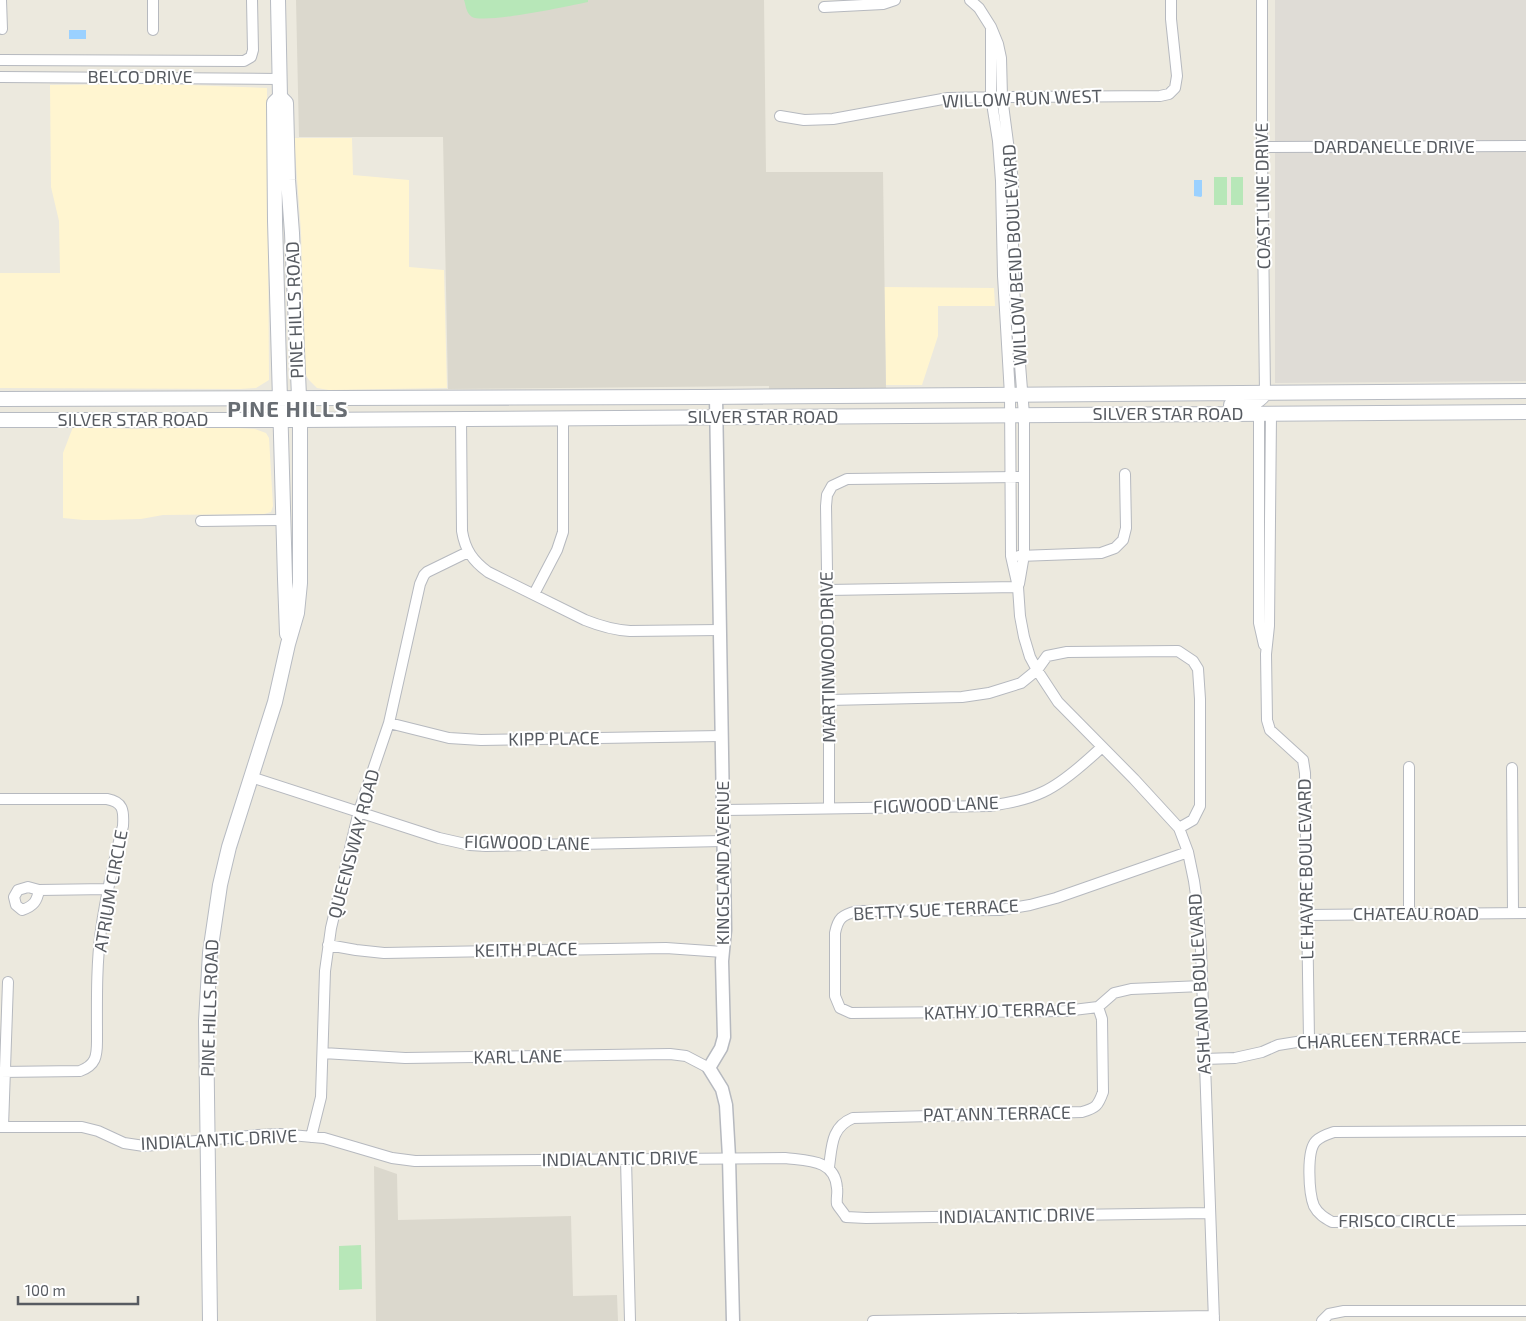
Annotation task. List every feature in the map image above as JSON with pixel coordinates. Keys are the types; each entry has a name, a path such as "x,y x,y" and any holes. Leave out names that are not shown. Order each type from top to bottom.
{"main road":[{"name":"PINE HILLS ROAD","path":"278,0 280,97 274,103 275,221 288,644"},
{"name":"PINE HILLS ROAD","path":"210,1321 206,1022 210,953 227,856 275,702 297,614 300,584 300,420 286,103 280,97"},
{"name":"SILVER STAR ROAD","path":"0,399 716,397 1526,391"},
{"path":"1265,414 1274,402 1338,401 1377,392"},
{"path":"1109,414 1128,405 1244,405 1260,400 1265,393"},
{"path":"361,420 441,411 473,410 486,405 491,398"},
{"path":"0,408 74,408 121,399"},
{"path":"1374,413 1460,403 1526,403"},
{"name":"SILVER STAR ROAD","path":"0,420 361,420 563,417 716,418 1526,412"}],"street":[{"path":"1,0 2,29"},
{"path":"153,0 153,30"},
{"path":"0,60 241,62 251,57 253,50 252,0"},
{"path":"824,7 883,4 895,0"},
{"name":"WILLOW BEND BOULEVARD","path":"970,0 979,8 991,27 1001,58 996,97 1013,181 1013,276 1017,395"},
{"name":"WILLOW RUN WEST","path":"780,116 804,120 833,119 948,98 1160,96 1169,94 1175,88 1177,76 1171,0"},
{"name":"COAST LINE DRIVE","path":"1262,0 1265,393"},
{"path":"132,77 133,61"},
{"name":"BELCO DRIVE","path":"0,76 280,79"},
{"name":"DARDANELLE DRIVE","path":"1262,147 1526,146"},
{"name":"ASHLAND BOULEVARD","path":"1017,395 1017,415 1024,478 1024,556 1018,587"},
{"name":"KINGSLAND AVENUE","path":"709,1068 724,1037 723,952 725,930 716,397"},
{"name":"LE HAVRE BOULEVARD","path":"1265,414 1259,623 1266,654 1267,720 1270,730 1303,760 1305,773 1309,1040"},
{"name":"ASHLAND BOULEVARD","path":"1017,415 1010,478 1011,556 1018,587 1020,616 1030,657 1058,702 1179,828 1188,852 1198,909 1201,949 1214,1319"},
{"path":"534,594 557,550 563,532 563,417"},
{"path":"461,418 462,531 468,552 488,572 585,620 615,630 720,630"},
{"path":"1011,556 1101,553 1115,548 1123,540 1126,528 1125,474"},
{"path":"1010,478 1024,478"},
{"name":"MARTINWOOD DRIVE","path":"829,808 827,495 832,486 847,479 1010,478"},
{"path":"201,521 283,520"},
{"name":"QUEENSWAY ROAD","path":"311,1137 321,1097 325,971 328,945 359,811 390,723 422,579 427,572 468,552"},
{"path":"827,590 1018,587"},
{"path":"829,700 962,697 989,693 1020,683 1037,670 1046,656 1066,652 1178,651 1193,661 1198,669 1200,699 1200,806 1193,820 1179,828"},
{"name":"KIPP PLACE","path":"390,723 449,738 481,740 721,736"},
{"name":"FIGWOOD LANE","path":"723,810 990,806 1017,801 1044,792 1080,768 1102,747"},
{"path":"1410,767 1410,914"},
{"path":"1512,768 1513,913"},
{"name":"FIGWOOD LANE","path":"252,777 439,838 470,845 723,841"},
{"name":"ATRIUM CIRCLE","path":"0,799 107,799 116,801 121,807 124,816 101,932 97,1050 94,1061 89,1068 80,1071 2,1072"},
{"name":"BETTY SUE TERRACE","path":"835,962 837,923 845,914 857,912 1000,910 1030,905 1056,898 1188,852"},
{"path":"39,890 108,889"},
{"name":"CHATEAU ROAD","path":"1306,915 1526,913"},
{"name":"KEITH PLACE","path":"328,945 384,953 666,948 723,952"},
{"name":"KATHY JO TERRACE","path":"835,962 836,996 840,1008 851,1014 1065,1011 1098,1007 1114,993 1131,989 1202,986"},
{"path":"1,1127 2,1072 8,982"},
{"name":"PAT ANN TERRACE","path":"829,1167 834,1137 844,1122 852,1118 1082,1112 1094,1109 1100,1102 1103,1092 1102,1018 1098,1007"},
{"name":"CHARLEEN TERRACE","path":"1204,1059 1235,1058 1262,1052 1278,1045 1309,1040 1526,1037"},
{"name":"KARL LANE","path":"323,1053 405,1058 670,1054 686,1056 709,1068"},
{"path":"709,1068 720,1084 725,1097 730,1157 733,1321"},
{"name":"INDIALANTIC DRIVE","path":"1,1127 82,1127 98,1131 124,1143 144,1146 271,1134 311,1137 392,1158 415,1161 785,1158 815,1162 829,1167 836,1178 838,1187 837,1203 846,1217 1209,1213"},
{"name":"FRISCO CIRCLE","path":"1526,1131 1334,1132 1323,1136 1315,1142 1310,1154 1311,1197 1315,1208 1321,1216 1332,1222 1526,1220"},
{"path":"626,1158 630,1321"},
{"path":"1322,1321 1330,1314 1344,1311 1526,1311"},
{"path":"873,1321 1214,1319"}],"shaded area":[{"path":"296,0 764,0 766,172 883,172 886,389 769,390 769,386 448,389 443,137 299,137"},
{"path":"1275,0 1526,0 1526,381 1275,383"},
{"path":"161,84 267,88 269,380 256,388 240,389 0,388 0,273 60,273 59,221 51,187 50,85"},
{"path":"294,138 352,138 353,175 409,180 409,267 444,270 447,388 329,390 317,388 305,374 301,232"},
{"path":"884,287 994,288 995,306 938,306 938,336 922,385 886,385"},
{"path":"73,427 136,429 222,427 255,429 266,433 269,438 273,506 271,512 264,514 163,515 141,519 83,520 63,518 63,453"},
{"path":"374,1166 397,1174 398,1220 571,1216 573,1296 617,1295 618,1321 376,1321"}],"green space":[{"path":"464,0 588,0 588,2 528,14 480,19 469,14"},
{"path":"1214,177 1227,177 1227,205 1214,205"},
{"path":"1231,177 1243,177 1243,205 1231,205"},
{"path":"361,1245 362,1289 339,1290 339,1246"}],"water":[{"path":"69,30 86,30 86,39 69,39"},
{"path":"1194,180 1202,180 1201,197 1194,196"}],"district":[{"name":"PINE HILLS","path":"288,409"}]}
